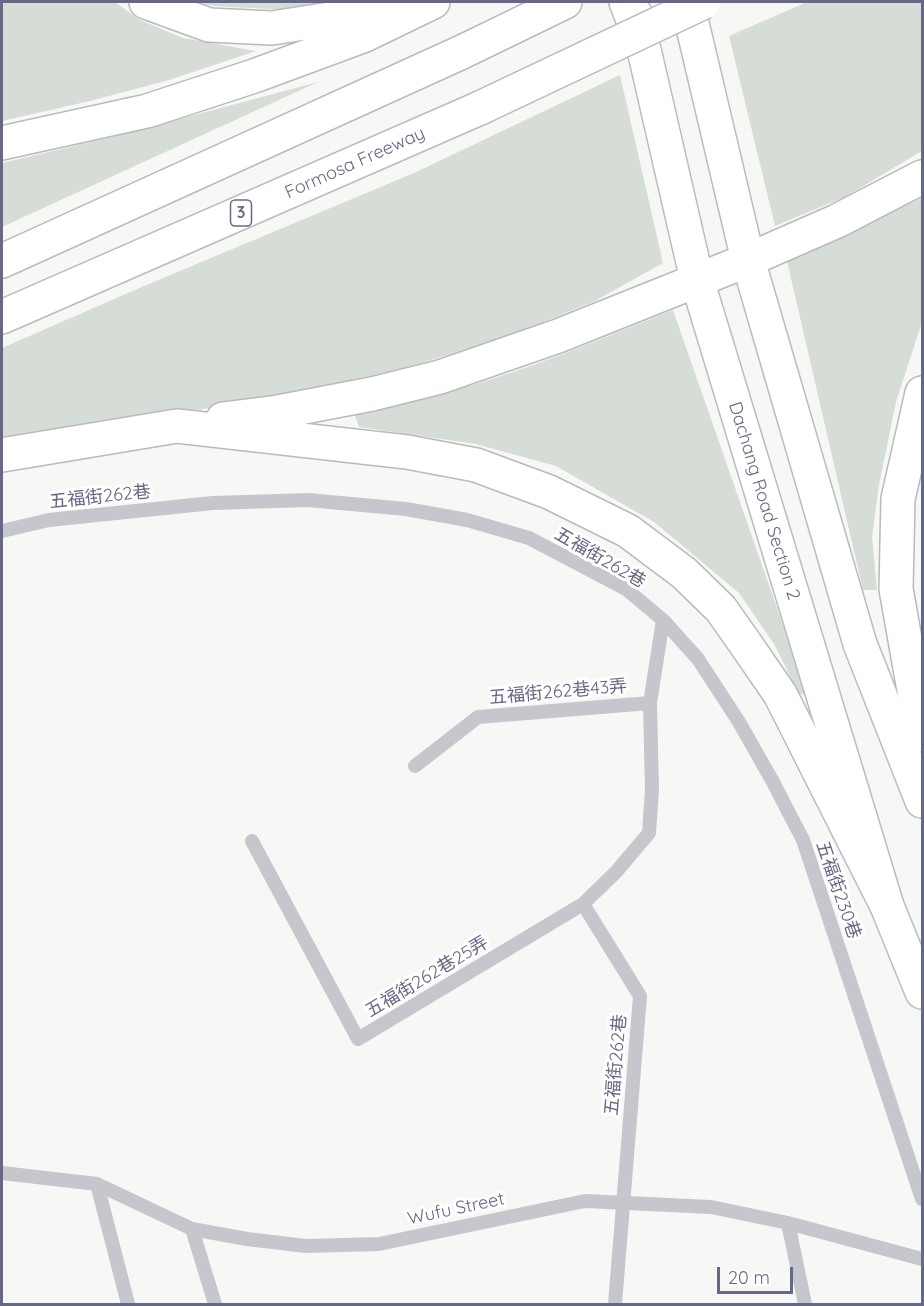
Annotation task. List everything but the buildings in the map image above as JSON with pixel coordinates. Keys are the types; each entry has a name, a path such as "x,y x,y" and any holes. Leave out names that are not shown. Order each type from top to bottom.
{"main road":[{"path":"146,2 208,25 272,28 420,2"},
{"path":"2,143 147,111 254,76 365,35 433,2"},
{"path":"2,261 462,52 566,2"},
{"path":"626,2 642,43"},
{"name":"Dachang Road Section 2","path":"633,2 697,280 887,906 922,992"},
{"path":"687,2 748,260 860,644 922,801"},
{"name":"Formosa Freeway","path":"2,317 480,108 704,2"},
{"path":"2,455 278,412 372,394 440,377 558,336 748,260 837,220 922,177"},
{"path":"922,393 898,499 896,589 922,735"},
{"path":"177,426 407,452 476,465 549,492 628,531 684,573 721,609 756,658 790,712 887,906"}],"lane":[{"name":"五福街262巷","path":"2,531 49,520 213,503 308,500 406,509 467,520 529,538 626,589 663,620"},
{"path":"583,904 616,872 649,833 652,789 650,703 663,620"},
{"name":"五福街230巷","path":"663,620 699,659 739,722 803,840 922,1199"},
{"name":"五福街262巷43弄","path":"415,766 478,717 650,703"},
{"name":"五福街262巷25弄","path":"252,841 358,1039 583,904"},
{"name":"五福街262巷","path":"583,904 640,996 615,1305"},
{"name":"Wufu Street","path":"2,1173 97,1184 192,1229 306,1246 379,1244 585,1201 711,1207 788,1223 922,1259"},
{"path":"97,1184 128,1305"},
{"path":"788,1223 805,1305"},
{"path":"192,1229 215,1305"}],"shaded area":[{"path":"2,2 115,2 140,20 183,38 256,51 169,80 2,121"},
{"path":"198,2 330,2 292,10 213,6"},
{"path":"807,2 922,2 922,151 845,197 775,226 729,36"},
{"path":"620,75 663,263 595,301 506,337 408,367 336,384 2,445 2,348 414,173"},
{"path":"318,82 2,227 2,163 112,137"},
{"path":"922,198 922,322 896,402 879,485 872,537 877,590 863,590 787,261"},
{"path":"673,310 807,694 799,694 774,644 739,593 654,522 556,466 476,444 359,427 353,410 423,397 475,384 561,355"}]}
